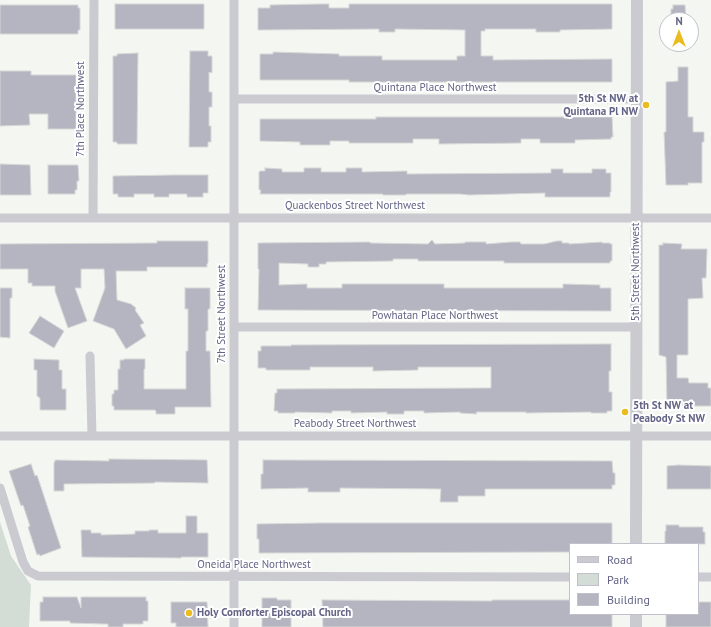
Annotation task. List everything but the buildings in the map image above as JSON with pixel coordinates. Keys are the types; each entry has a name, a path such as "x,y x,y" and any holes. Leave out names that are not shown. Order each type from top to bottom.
{"street":[{"name":"7th Place Northwest","path":"93,218 94,0"},
{"name":"7th Street Northwest","path":"234,0 234,627"},
{"name":"5th Street Northwest","path":"636,543 637,0"},
{"name":"Quintana Place Northwest","path":"234,99 636,99"},
{"name":"Quackenbos Street Northwest","path":"0,218 711,218"},
{"name":"Powhatan Place Northwest","path":"234,327 636,327"},
{"path":"90,356 92,436"},
{"name":"Peabody Street Northwest","path":"0,436 711,436"},
{"name":"Oneida Place Northwest","path":"0,488 25,567 33,574 43,577 569,577"},
{"path":"699,577 711,577"},
{"path":"636,615 636,627"}],"green space":[{"path":"0,522 11,556 31,585 29,627 0,627"}],"place":[{"name":"5th St NW at Quintana Pl NW","path":"646,105"},
{"name":"5th St NW at Peabody St NW","path":"625,412"},
{"name":"Holy Comforter Episcopal Church","path":"189,613"}]}
